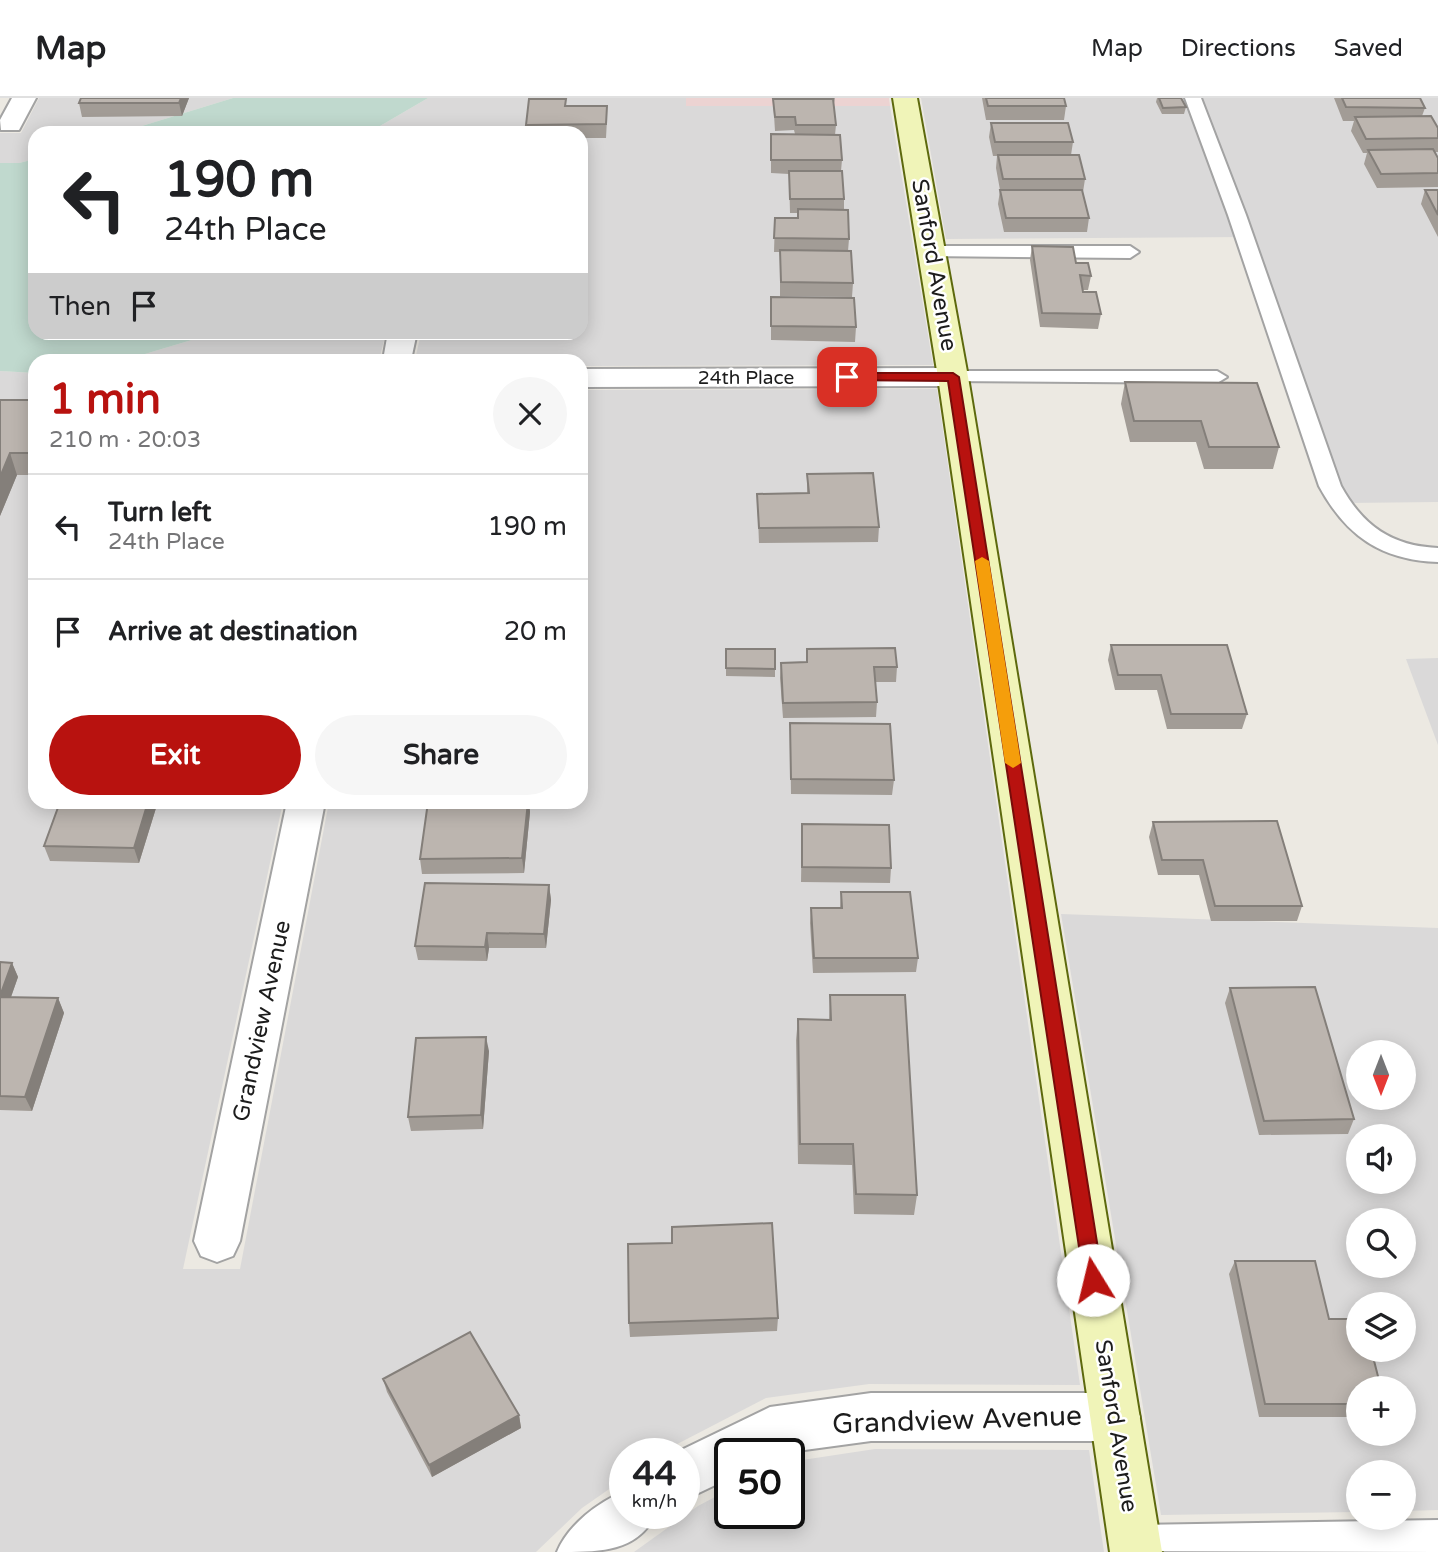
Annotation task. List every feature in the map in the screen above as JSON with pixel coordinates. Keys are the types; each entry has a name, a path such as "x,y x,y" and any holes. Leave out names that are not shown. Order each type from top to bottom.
{"main road":[{"name":"Sanford Avenue","path":"905,98 953,377 1136,1552"}],"street":[{"path":"10,125 24,98"},
{"name":"24th Place","path":"588,378 953,377"},
{"name":"Grandview Avenue","path":"217,1241 305,809"},
{"name":"Grandview Avenue","path":"700,1467 770,1431 871,1417 1115,1417"},
{"path":"583,1552 611,1529"},
{"path":"1136,1552 1438,1546"}],"lane":[{"path":"1193,98 1237,215 1330,486 1343,513 1376,543 1425,555 1438,555"},
{"path":"932,252 1130,252"},
{"path":"953,377 1217,377"}],"shaded area":[{"path":"39,98 233,98 142,126 28,126 28,161 0,163 0,133 21,133"},
{"path":"428,98 686,98 686,106 890,106 933,365 588,366 588,354 416,354 419,340 588,340 588,126 380,126"},
{"path":"686,98 889,98 890,106 686,106"},
{"path":"921,98 1438,98 1438,502 1347,503 1247,237 946,239"},
{"path":"192,340 384,340 381,354 145,354"},
{"path":"0,371 28,373 28,809 282,809 183,1269 240,1269 328,809 588,809 588,390 937,389 1080,1385 869,1384 766,1398 689,1438 609,1438 609,1489 582,1508 536,1552 0,1552"},
{"path":"1438,658 1438,745 1406,659"},
{"path":"1061,914 1438,928 1438,1510 1416,1511 1416,1460 1346,1460 1346,1512 1161,1515"},
{"path":"875,1449 1089,1450 1104,1552 634,1552 666,1529 700,1529 700,1505 714,1498 714,1529 805,1529 805,1460"}],"green space":[{"path":"233,98 428,98 380,126 142,126"},
{"path":"28,161 28,340 192,340 145,354 28,354 28,373 0,371 0,163"}],"building":[{"path":"81,98 181,98 179,103 79,103"},
{"path":"986,98 1064,98 1066,106 988,106"},
{"path":"1159,98 1181,98 1186,107 1163,108"},
{"path":"1342,98 1420,98 1425,108 1346,107"},
{"path":"529,99 566,99 565,106 607,106 606,124 526,125"},
{"path":"773,99 833,99 836,125 796,125 795,117 775,117"},
{"path":"1431,116 1438,128 1438,138 1366,139 1355,117"},
{"path":"991,123 1068,123 1073,142 995,142"},
{"path":"771,134 840,135 842,160 771,160"},
{"path":"1433,149 1438,158 1438,173 1381,174 1368,150"},
{"path":"998,155 1079,155 1085,179 1003,179"},
{"path":"789,171 842,171 844,199 790,199"},
{"path":"1000,190 1082,190 1089,218 1006,218"},
{"path":"1425,190 1438,190 1438,215"},
{"path":"798,209 848,210 849,239 774,238 775,218 798,218"},
{"path":"1032,246 1073,247 1076,263 1088,263 1091,276 1080,275 1083,292 1096,292 1101,314 1042,313"},
{"path":"780,250 851,251 853,283 781,282"},
{"path":"771,297 854,298 856,327 771,326"},
{"path":"1125,382 1257,383 1279,447 1209,447 1201,421 1134,421"},
{"path":"0,400 28,400 28,453 10,453 0,477"},
{"path":"873,473 879,527 759,528 757,494 809,493 807,474"},
{"path":"1111,645 1227,645 1247,714 1171,714 1161,675 1118,675"},
{"path":"895,648 897,667 874,667 877,702 783,703 781,663 807,662 807,649"},
{"path":"726,649 775,649 775,669 726,668"},
{"path":"790,723 890,724 894,780 791,779"},
{"path":"57,809 146,809 134,848 44,846"},
{"path":"427,809 527,809 522,858 420,859"},
{"path":"1277,821 1302,906 1215,906 1203,860 1162,860 1153,822"},
{"path":"802,824 889,825 891,868 802,867"},
{"path":"425,883 549,885 544,934 487,933 485,947 415,946"},
{"path":"841,892 910,892 918,958 814,958 811,908 842,908"},
{"path":"0,962 12,963 0,996"},
{"path":"1315,987 1346,1092 1346,1110 1351,1110 1354,1119 1264,1121 1230,988"},
{"path":"830,995 905,995 917,1195 856,1194 853,1144 800,1144 798,1019 831,1020"},
{"path":"0,997 58,998 25,1097 0,1096"},
{"path":"486,1037 481,1115 408,1117 416,1038"},
{"path":"772,1223 778,1318 629,1323 628,1244 672,1243 672,1227"},
{"path":"1235,1261 1315,1261 1329,1319 1346,1319 1346,1362 1374,1362 1378,1376 1346,1376 1346,1404 1265,1404"},
{"path":"470,1332 519,1415 429,1465 383,1379"}],"slow traffic":[{"path":"982,561 1013,763"}],"route":[{"path":"847,377 953,377 1093,1280"}]}
